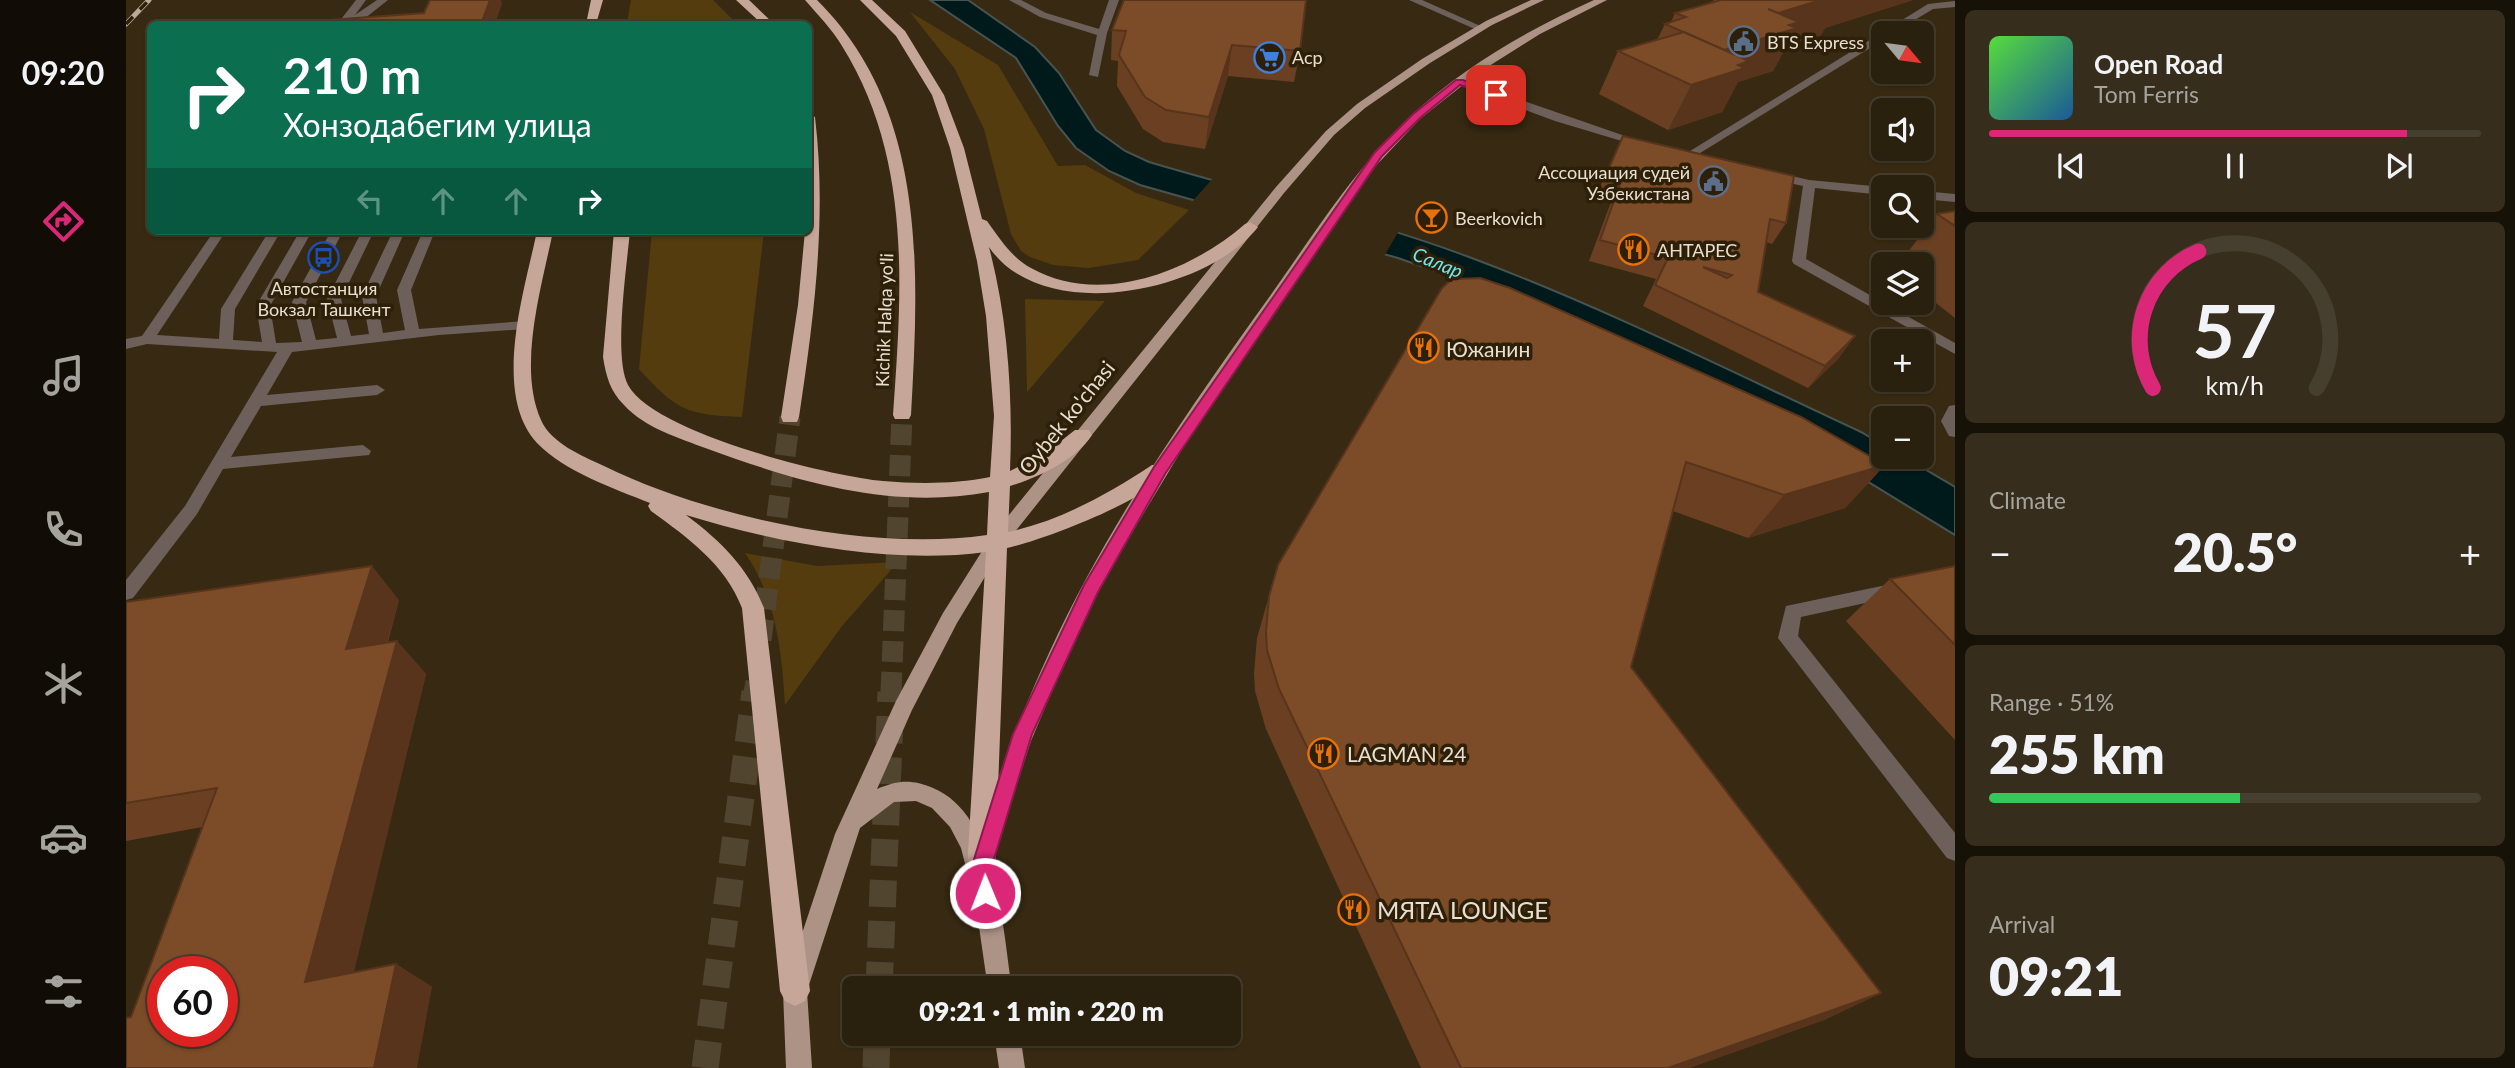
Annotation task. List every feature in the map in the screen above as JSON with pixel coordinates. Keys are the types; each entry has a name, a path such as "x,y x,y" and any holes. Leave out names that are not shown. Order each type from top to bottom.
{"highway":[{"path":"592,21 597,0"},
{"path":"742,0 765,21"},
{"name":"Kichik Halqa yo'li","path":"811,0 836,26 856,58 883,116 898,162 906,224 910,292 902,415"},
{"path":"866,0 901,34 930,78 957,148 985,261 994,316 1003,416 981,869"},
{"path":"812,167 812,214"},
{"path":"968,192 988,235 1010,262 1038,277 1077,287 1123,288 1157,280 1207,259 1250,226"},
{"path":"544,235 526,325 524,389 530,418 536,429 544,439 571,458 636,491 682,523 734,569 748,590 753,608 795,992"},
{"path":"622,235 612,357 615,376 622,392 635,405 655,419 693,436 788,470 841,484 876,489 929,490 999,483 1046,463 1082,435"},
{"path":"790,416 810,284 811,235"},
{"path":"636,491 732,522 802,537 921,547 997,542 1045,529 1122,495 1159,470"}],"main road":[{"name":"Oybek ko'chasi","path":"795,992 846,834 903,707 950,618 997,542 1304,160 1345,119 1426,61 1480,28 1539,0"},
{"path":"981,869 1022,734 1090,590 1159,470 1366,169 1397,134 1459,82 1530,36 1602,0"},
{"path":"846,834 871,804 889,793 908,789 923,792 941,803 957,820 971,842 981,869 998,976"},
{"path":"795,992 799,1068"},
{"path":"1009,1046 1012,1068"}],"street":[{"path":"361,0 347,18 361,17 383,0"},
{"path":"1014,0 1043,15 1102,33"},
{"path":"1094,75 1102,33 1114,0"},
{"path":"1399,0 1414,1 1480,28"},
{"path":"1916,0 1931,6"},
{"path":"1906,21 1931,6 1955,4"},
{"path":"1702,159 1682,154 1871,42"},
{"path":"1459,82 1605,134 1653,147"},
{"path":"1755,171 1809,184 1871,190"},
{"path":"1809,184 1799,261 1955,349"},
{"path":"1934,196 1955,198"},
{"path":"147,339 217,235"},
{"path":"226,344 228,309 273,235"},
{"path":"126,593 191,509 256,401 279,348 263,306 304,235"},
{"path":"310,346 299,302 335,235"},
{"path":"345,342 334,299 366,235"},
{"path":"377,338 369,296 397,235"},
{"path":"413,334 404,290 427,235"},
{"path":"126,344 147,339 279,348 526,325"},
{"path":"256,401 377,390"},
{"path":"1955,410 1949,421 1955,432"},
{"path":"219,464 363,451"},
{"path":"1910,587 1793,611 1788,638 1955,850"}],"shaded area":[{"path":"631,0 713,0 734,21 628,21"},
{"path":"910,12 998,65 1058,166 1085,165 1136,193 1189,210 1138,260 1089,268 1053,265 1021,251 1011,234 984,129 955,69"},
{"path":"652,235 764,235 742,417 695,412 684,408 663,394 639,369"},
{"path":"1025,299 1105,301 1027,392"},
{"path":"745,553 817,566 898,562 842,626 785,705 776,626 764,588"}],"water":[{"name":"Салар","path":"930,0 968,0 1035,47 1059,73 1096,130 1125,151 1149,162 1430,243 1519,276 1716,363 1861,432 1871,438 1871,469 1924,469 1955,487 1955,535 1816,450 1547,319 1452,277 1398,258 1140,185 1109,171 1076,148 1058,126 1016,58"}],"pier":[{"path":"1214,177 1400,229 1383,258 1191,203"}],"building":[{"path":"430,0 490,0 482,21 315,21 424,13"},
{"path":"1124,0 1306,0 1300,51 1232,45 1209,117 1166,110 1145,97 1119,55 1126,31 1112,30"},
{"path":"1721,0 1821,0 1778,13 1768,9 1799,22 1789,25 1797,28 1724,50 1665,24 1686,17 1675,13"},
{"path":"1684,32 1749,61 1738,65 1745,68 1691,85 1618,51"},
{"path":"1623,136 1794,176 1786,223 1770,219 1758,292 1855,336 1825,366 1655,285 1668,258 1600,240 1621,181 1605,177","holes":["1703,267 1732,275 1727,278"]},
{"path":"1955,211 1955,226 1937,214"},
{"path":"1480,278 1510,288 1801,417 1871,457 1872,469 1784,495 1686,462 1631,667 1881,993 1668,1068 1461,1068 1279,689 1267,650 1266,632 1269,596 1278,565 1442,288 1452,279"},
{"path":"372,566 346,649 397,641 305,982 396,964 374,1068 126,1068 126,1018 131,1017 147,974 147,1047 238,1047 238,956 154,956 217,788 126,803 126,602"},
{"path":"1955,566 1955,645 1890,579"}],"tunnel":[{"path":"891,693 902,415"},
{"path":"761,640 790,417"},
{"path":"754,693 756,682"},
{"path":"705,1068 755,692"},
{"path":"880,976 891,692"},
{"path":"876,1068 877,1046"}],"railway":[{"path":"126,24 149,0"}],"place":[{"name":"BTS Express","path":"1744,42"},
{"name":"Аср","path":"1269,57"},
{"name":"Ассоциация судей Узбекистана","path":"1713,182"},
{"name":"Beerkovich","path":"1432,218"},
{"name":"АНТАРЕС","path":"1634,250"},
{"name":"Автостанция Вокзал Ташкент","path":"324,257"},
{"name":"Южанин","path":"1423,348"},
{"name":"LAGMAN 24","path":"1324,753"},
{"name":"МЯТА LOUNGE","path":"1354,909"}],"route":[{"path":"985,893 981,869 1022,734 1090,590 1159,470 1378,154 1439,96 1459,82 1496,95"}]}
